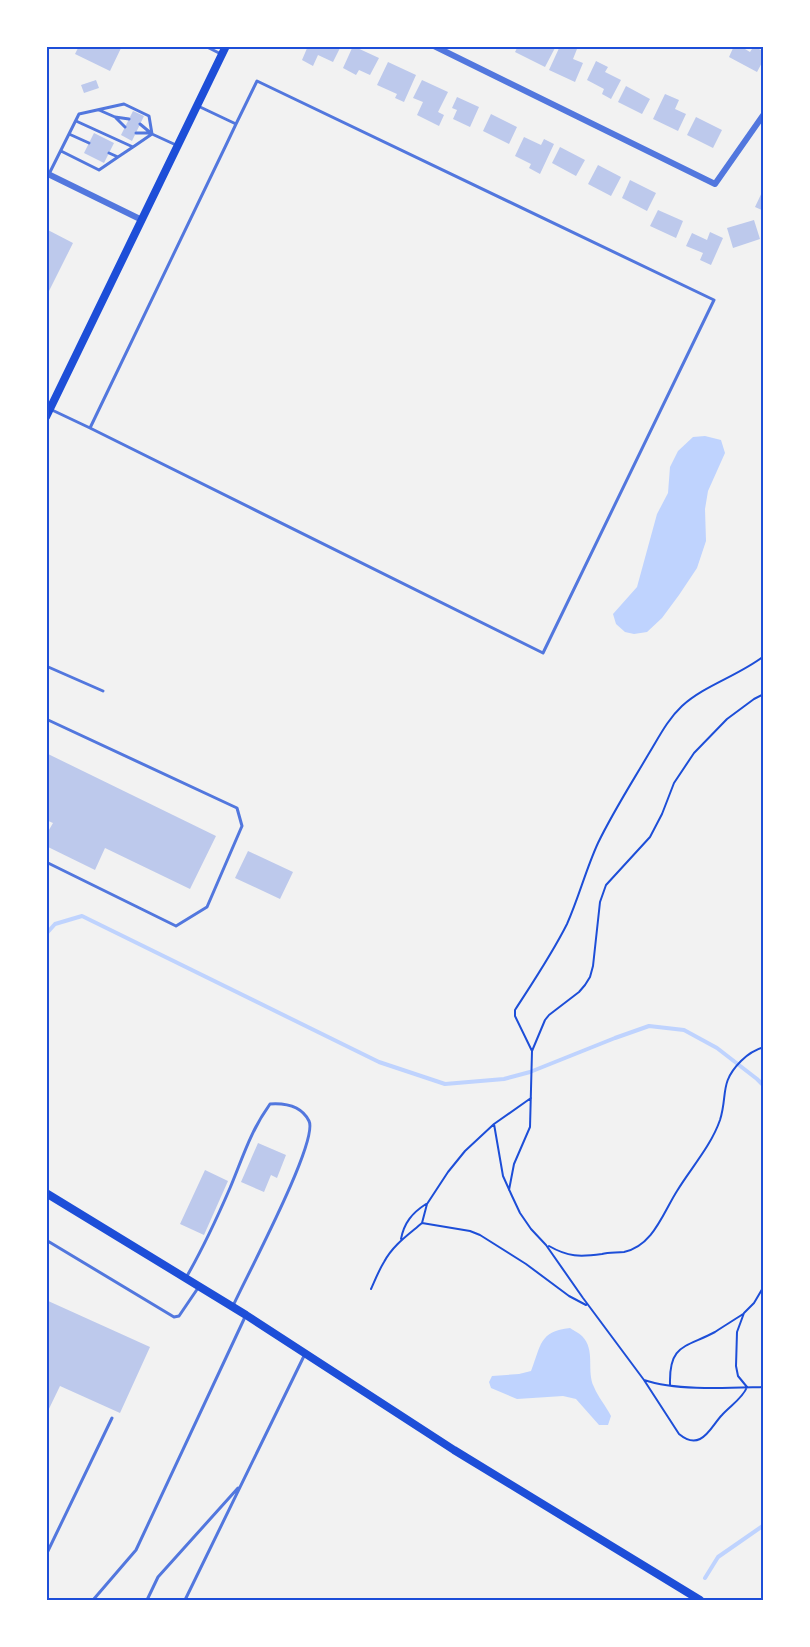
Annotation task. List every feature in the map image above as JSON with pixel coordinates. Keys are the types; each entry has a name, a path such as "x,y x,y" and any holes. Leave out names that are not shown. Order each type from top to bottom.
{"main road":[{"path":"48,413 224,50"},
{"path":"46,1193 246,1315 454,1450 700,1600"}],"street":[{"path":"434,46 715,184 764,114"},
{"path":"48,173 142,220"}],"lane":[{"path":"205,46 224,50"},
{"path":"48,413 90,428 543,653 714,300 257,81 90,428"},
{"path":"48,173 79,114 124,104 149,116 150,133"},
{"path":"197,106 237,124"},
{"path":"98,110 115,117 129,119"},
{"path":"115,117 125,128"},
{"path":"76,121 133,147"},
{"path":"140,124 150,133 178,146"},
{"path":"136,133 150,133"},
{"path":"61,151 99,170 150,133"},
{"path":"69,134 89,143"},
{"path":"110,153 118,157"},
{"path":"46,666 103,691"},
{"path":"46,719 237,808 242,826 207,907 176,926 46,862"},
{"path":"186,1278 203,1247 258,1121 270,1104 286,1103 299,1109 309,1121 311,1132 278,1212 233,1307"},
{"path":"46,1240 174,1317 179,1316 199,1286"},
{"path":"93,1600 124,1565 139,1543 246,1315"},
{"path":"185,1600 305,1354"},
{"path":"46,1555 112,1419"},
{"path":"147,1600 158,1577 241,1485"}],"path":[{"path":"532,1051 515,1016 515,1010 561,935 597,845 618,805 662,733 681,707 691,698 764,656"},
{"path":"509,1190 513,1164 530,1126 532,1051 545,1020 579,992 590,977 600,902 606,885 650,837 674,783 694,753 727,719 764,694"},
{"path":"546,1245 567,1255 585,1257 625,1252 645,1242 716,1129 730,1072 753,1050 764,1047"},
{"path":"371,1288 383,1263 401,1239 422,1223 427,1204 465,1151 494,1124 531,1097"},
{"path":"494,1124 503,1176 520,1213 644,1380 679,1434 692,1441 705,1436 722,1414 745,1393 747,1387"},
{"path":"401,1239 403,1228 408,1220 415,1211 427,1204"},
{"path":"422,1223 470,1231 480,1235 526,1264 568,1296 589,1306"},
{"path":"669,1384 674,1355 681,1348 715,1332 744,1313 754,1304 764,1286"},
{"path":"744,1313 737,1332 736,1366 738,1376 747,1387"},
{"path":"644,1380 700,1387 764,1387"}],"water":[{"path":"705,436 721,440 725,453 708,491 705,509 706,541 697,568 662,618 647,632 634,634 625,632 616,624 613,614 637,587 657,514 668,493 670,467 678,451 693,437"},
{"path":"570,1328 582,1336 589,1348 592,1381 611,1416 608,1425 599,1425 576,1399 563,1396 517,1399 491,1388 489,1382 492,1376 531,1371 547,1336 552,1332"}],"building":[{"path":"79,46 122,46 110,71 75,54"},
{"path":"308,46 320,48 320,46 341,46 333,62 318,55 313,66 302,60"},
{"path":"353,46 379,58 370,75 359,70 356,75 343,68"},
{"path":"518,46 556,46 545,67 515,52"},
{"path":"560,46 572,46 577,49 573,59 583,63 575,82 549,70"},
{"path":"734,46 740,46 750,52 754,46 764,52 764,59 757,72 729,57"},
{"path":"596,61 608,67 605,72 621,80 611,99 602,94 604,89 587,80"},
{"path":"388,62 416,75 404,102 395,98 397,94 377,85"},
{"path":"96,80 99,88 84,93 81,85"},
{"path":"422,80 448,92 438,112 444,115 439,126 417,115 423,102 413,98"},
{"path":"626,86 650,99 642,114 618,102"},
{"path":"665,94 679,100 675,109 686,114 678,131 653,119"},
{"path":"457,97 479,107 470,127 453,119 457,110 452,108"},
{"path":"133,111 144,116 132,141 121,135"},
{"path":"491,114 517,127 509,144 483,131"},
{"path":"696,117 722,130 713,148 687,135"},
{"path":"94,133 114,143 104,163 84,153"},
{"path":"524,137 541,145 544,139 554,144 540,174 529,168 531,164 515,156"},
{"path":"560,147 585,160 576,176 552,163"},
{"path":"598,165 621,177 611,196 588,184"},
{"path":"630,180 656,193 647,211 622,198"},
{"path":"764,188 764,211 755,207"},
{"path":"658,210 683,221 676,238 650,226"},
{"path":"754,220 760,239 733,248 727,228"},
{"path":"46,229 73,243 49,291 46,289"},
{"path":"710,232 723,238 711,265 700,260 703,253 686,246 692,233 707,240"},
{"path":"46,753 216,836 190,889 105,848 95,870 46,846 46,835 53,823 46,820"},
{"path":"248,851 293,872 280,899 235,878"},
{"path":"258,1143 286,1155 277,1178 271,1175 264,1192 241,1182"},
{"path":"205,1170 228,1181 204,1235 180,1224"},
{"path":"46,1300 150,1347 120,1413 60,1386 46,1415"}],"waterway":[{"path":"46,934 55,924 82,916 379,1062 445,1084 504,1079 530,1072 649,1026 684,1030 717,1048 764,1086"},
{"path":"705,1578 718,1557 764,1525"}]}
